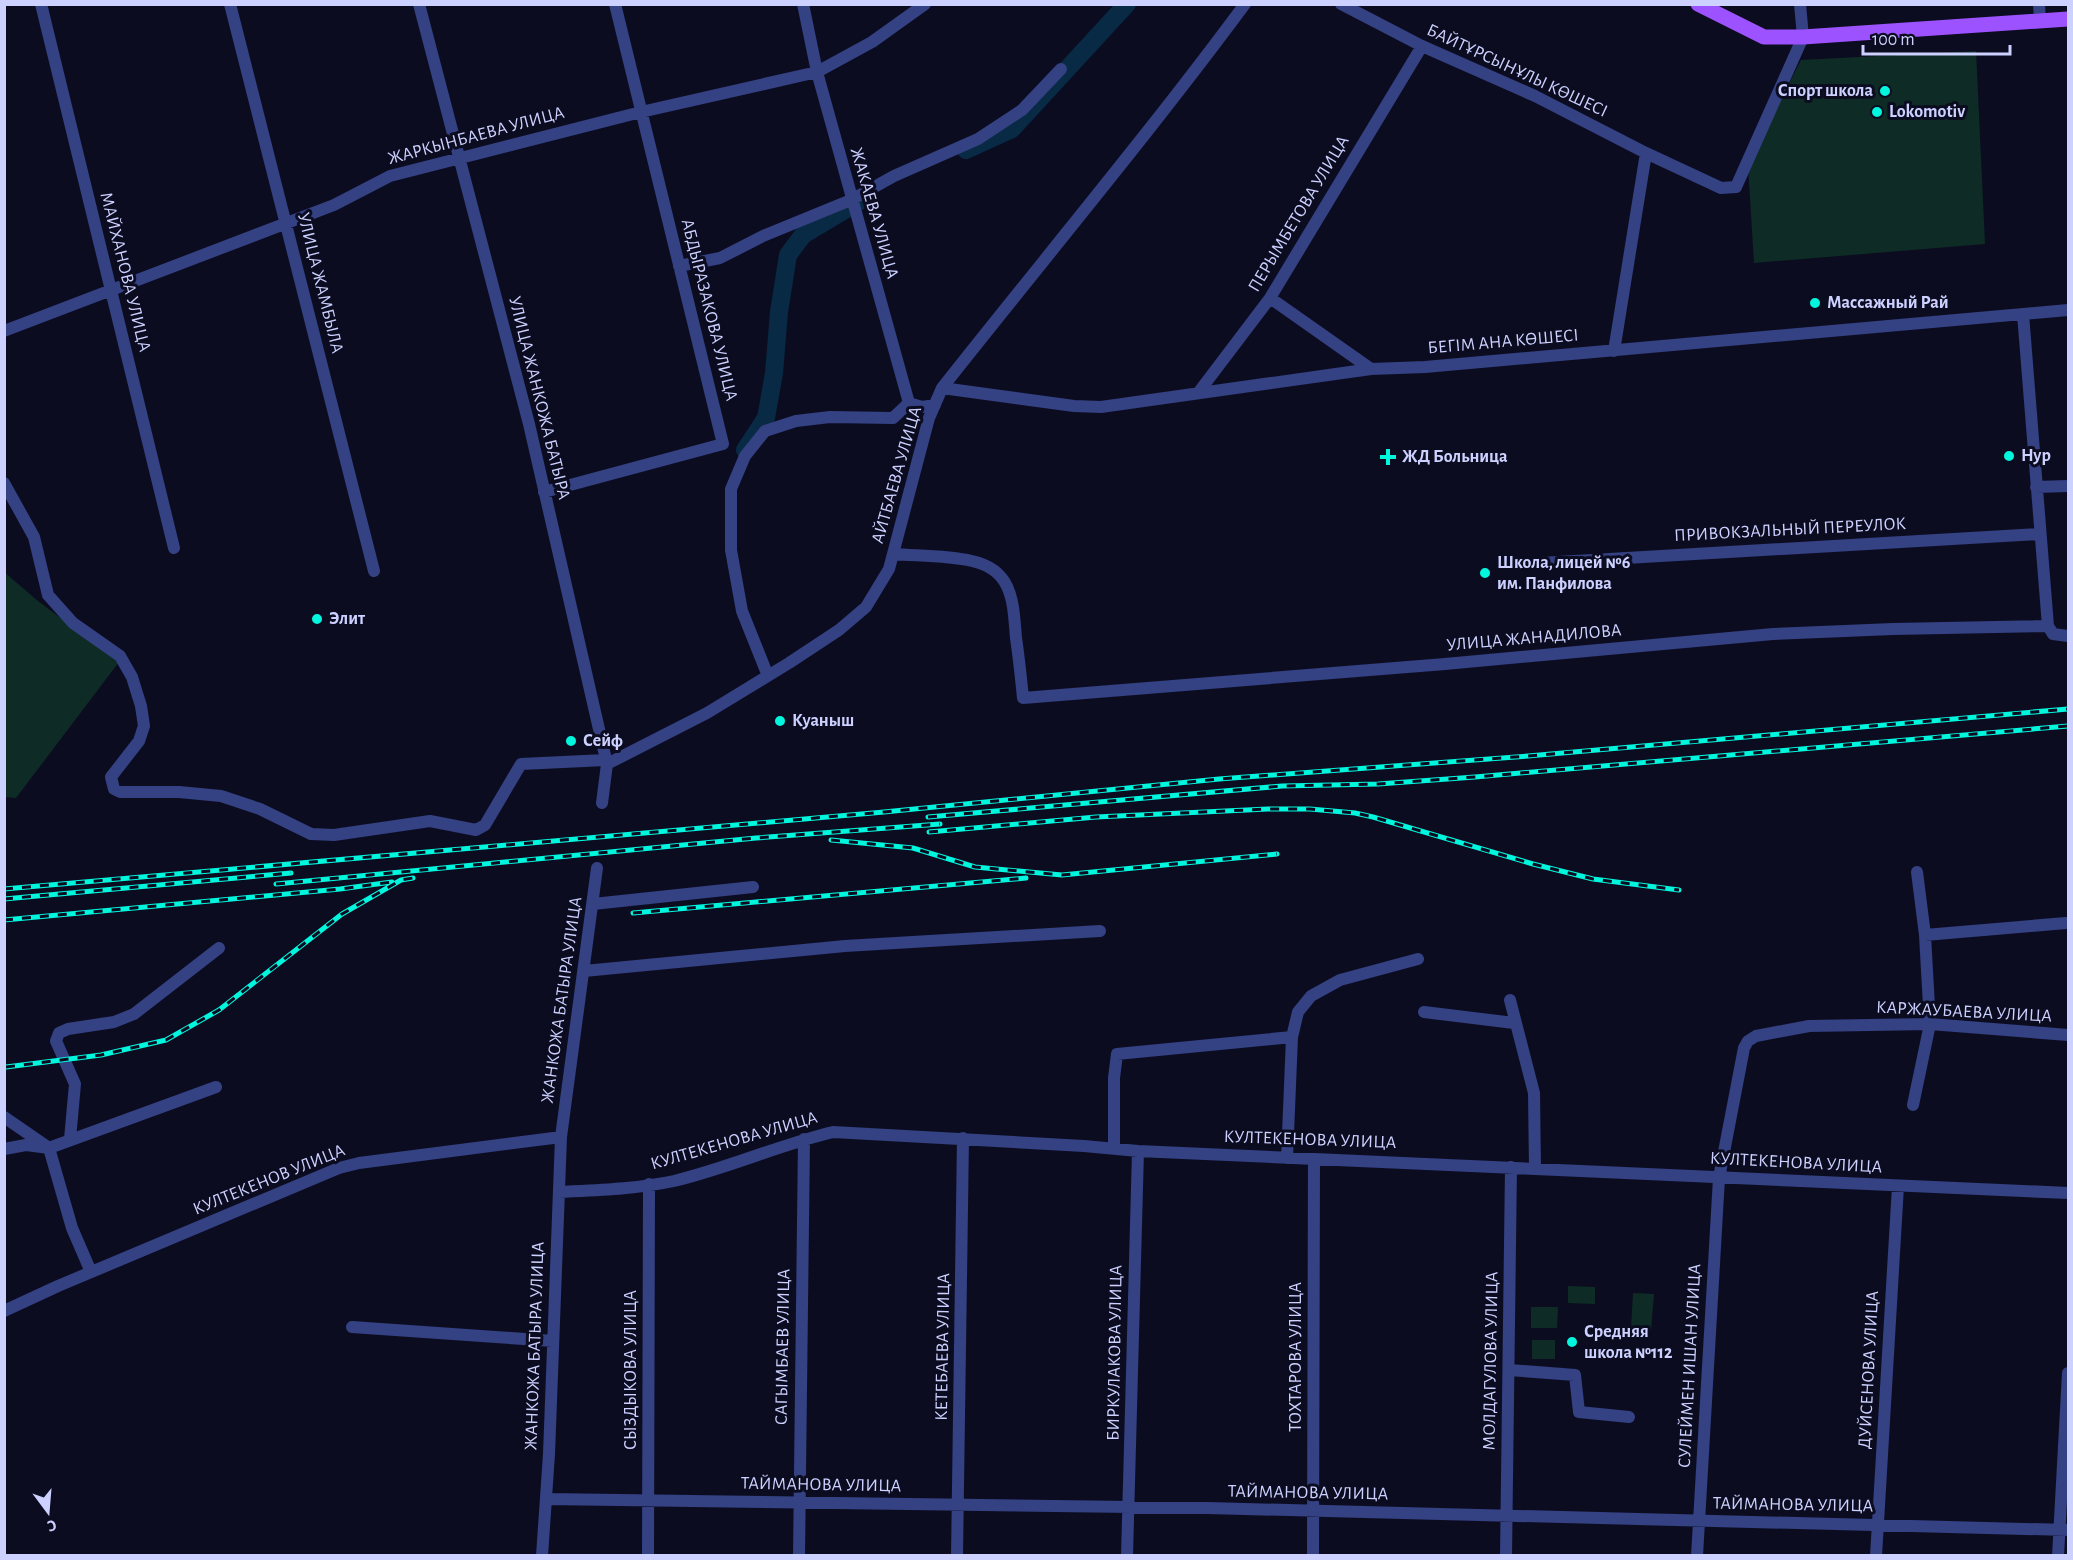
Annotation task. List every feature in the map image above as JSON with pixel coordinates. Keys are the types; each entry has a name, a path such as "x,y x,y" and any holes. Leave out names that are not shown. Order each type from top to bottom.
{"main road":[{"path":"1698,4 1764,37 1803,37 2068,19"}],"street":[{"name":"МАЙХАНОВА УЛИЦА","path":"41,4 174,548"},
{"name":"УЛИЦА ЖАМБЫЛА","path":"230,4 374,571"},
{"name":"УЛИЦА ЖАНКОЖА БАТЫРА","path":"419,4 526,412 606,762 602,802"},
{"name":"АБДЫРАЗАКОВА УЛИЦА","path":"544,492 723,444 615,4"},
{"name":"ЖАКАЕВА УЛИЦА","path":"803,4 817,72 851,200 909,403"},
{"name":"ЖАРКЫНБАЕВА УЛИЦА","path":"4,332 334,205 390,176 641,112 817,72 872,42 925,4"},
{"name":"АЙТБАЕВА УЛИЦА","path":"606,762 707,713 768,676 855,618 874,597 884,580 893,554 929,418 942,388 1154,124 1245,4"},
{"name":"БАЙТҰРСЫНҰЛЫ КӨШЕСІ","path":"1341,4 1422,46 1535,96 1646,153 1721,188 1736,187 1803,37"},
{"path":"1800,4 1803,37"},
{"path":"2039,4 2040,21"},
{"name":"ПЕРЫМБЕТОВА УЛИЦА","path":"1198,393 1270,298 1422,46"},
{"path":"679,266 720,258 763,236 851,200 894,176 978,139 1022,110 1061,69"},
{"path":"1614,351 1646,153"},
{"path":"1270,298 1371,369"},
{"name":"БЕГІМ АНА КӨШЕСІ","path":"942,388 1074,406 1101,407 1371,369 1425,367 2068,310"},
{"path":"2023,314 2048,626 2053,634 2068,636"},
{"path":"768,676 742,611 731,550 731,489 745,456 765,431 796,421 830,417 893,418 909,403 922,407 935,405"},
{"path":"4,483 34,537 48,595 73,623 120,656 132,677 141,706 144,726 139,741 111,777 114,789 120,792 179,792 221,796 260,809 311,834 334,835 430,821 476,830 485,825 521,764 606,762"},
{"path":"2036,487 2068,486"},
{"name":"ПРИВОКЗАЛЬНЫЙ ПЕРЕУЛОК","path":"1541,563 2040,534"},
{"name":"УЛИЦА ЖАНАДИЛОВА","path":"893,554 973,561 997,573 1008,586 1014,602 1023,698 1434,665 1773,634 2048,626"},
{"name":"ЖАНКОЖА БАТЫРА УЛИЦА","path":"542,1556 561,1137 597,867"},
{"path":"1913,1105 1930,1024 1925,936 1917,872"},
{"path":"592,904 753,887"},
{"path":"1925,936 2066,923"},
{"path":"584,971 845,946 1100,931"},
{"path":"70,1139 75,1084 56,1041 59,1033 68,1029 114,1022 134,1014 219,948"},
{"path":"1287,1158 1292,1037 1298,1012 1311,996 1340,980 1419,959"},
{"path":"1510,1000 1514,1023 1534,1093 1535,1168"},
{"path":"1424,1012 1514,1023"},
{"name":"КАРЖАУБАЕВА УЛИЦА","path":"1719,1178 1744,1048 1748,1041 1756,1036 1809,1026 1930,1024 2068,1035"},
{"path":"1114,1148 1114,1078 1117,1054 1292,1037"},
{"path":"4,1149 26,1145 49,1148 216,1087"},
{"path":"4,1117 49,1148 72,1228 91,1272"},
{"name":"КУЛТЕКЕНОВА УЛИЦА","path":"559,1191 618,1189 674,1181 804,1139 833,1132 963,1138 1138,1151 2068,1193"},
{"name":"КУЛТЕКЕНОВ УЛИЦА","path":"4,1311 339,1168 359,1163 561,1137"},
{"name":"КЕТЕБАЕВА УЛИЦА","path":"957,1556 963,1138"},
{"name":"САГЫМБАЕВ УЛИЦА","path":"799,1556 804,1139"},
{"name":"БИРКУЛАКОВА УЛИЦА","path":"1128,1556 1138,1151"},
{"name":"ТОХТАРОВА УЛИЦА","path":"1313,1556 1314,1159"},
{"name":"МОЛДАГУЛОВА УЛИЦА","path":"1506,1556 1511,1167"},
{"name":"СУЛЕЙМЕН ИШАН УЛИЦА","path":"1698,1556 1719,1178"},
{"name":"СЫЗДЫКОВА УЛИЦА","path":"648,1556 650,1501 649,1184"},
{"name":"ДУЙСЕНОВА УЛИЦА","path":"1876,1556 1898,1186"},
{"path":"352,1327 553,1341"},
{"path":"1509,1370 1575,1374 1580,1412 1629,1417"},
{"path":"2058,1556 2064,1530 2068,1373"},
{"name":"ТАЙМАНОВА УЛИЦА","path":"546,1499 1129,1507 2064,1530"}],"green space":[{"name":"Lokomotiv","path":"1976,51 1985,244 1754,263 1748,165 1801,60"},
{"path":"4,572 38,601 119,662 16,798 5,797"},
{"path":"1568,1286 1595,1287 1595,1304 1568,1303"},
{"path":"1633,1293 1654,1294 1651,1330 1631,1329"},
{"path":"1531,1307 1558,1307 1557,1328 1531,1328"},
{"path":"1532,1340 1555,1340 1555,1359 1532,1359"}],"waterway":[{"path":"966,150 1012,129 1127,4"},
{"path":"745,450 766,418 774,373 779,312 788,255 803,235 868,196"}],"railway":[{"path":"4,889 884,812 1219,779 1528,756 2068,709"},
{"path":"928,817 1282,786 1378,784 1475,777 2068,726"},
{"path":"929,832 1096,817 1310,809 1373,817 1533,864 1593,879 1679,890"},
{"path":"276,884 756,838 940,824"},
{"path":"831,840 913,848 975,867 1062,875 1277,854"},
{"path":"4,899 291,873"},
{"path":"6,1067 101,1055 166,1040 219,1010 342,914 401,880 413,878"},
{"path":"633,913 1026,878"},
{"path":"4,920 340,889 392,882"}],"place":[{"name":"Спорт школа","path":"1885,91"},
{"name":"Lokomotiv","path":"1877,112"},
{"name":"Массажный Рай","path":"1815,303"},
{"name":"Нур","path":"2009,456"},
{"name":"ЖД Больница","path":"1388,457"},
{"name":"Школа, лицей №6 им. Панфилова","path":"1485,573"},
{"name":"Элит","path":"317,619"},
{"name":"Куаныш","path":"780,721"},
{"name":"Сейф","path":"571,741"},
{"name":"Средняя школа №112","path":"1572,1342"}]}
